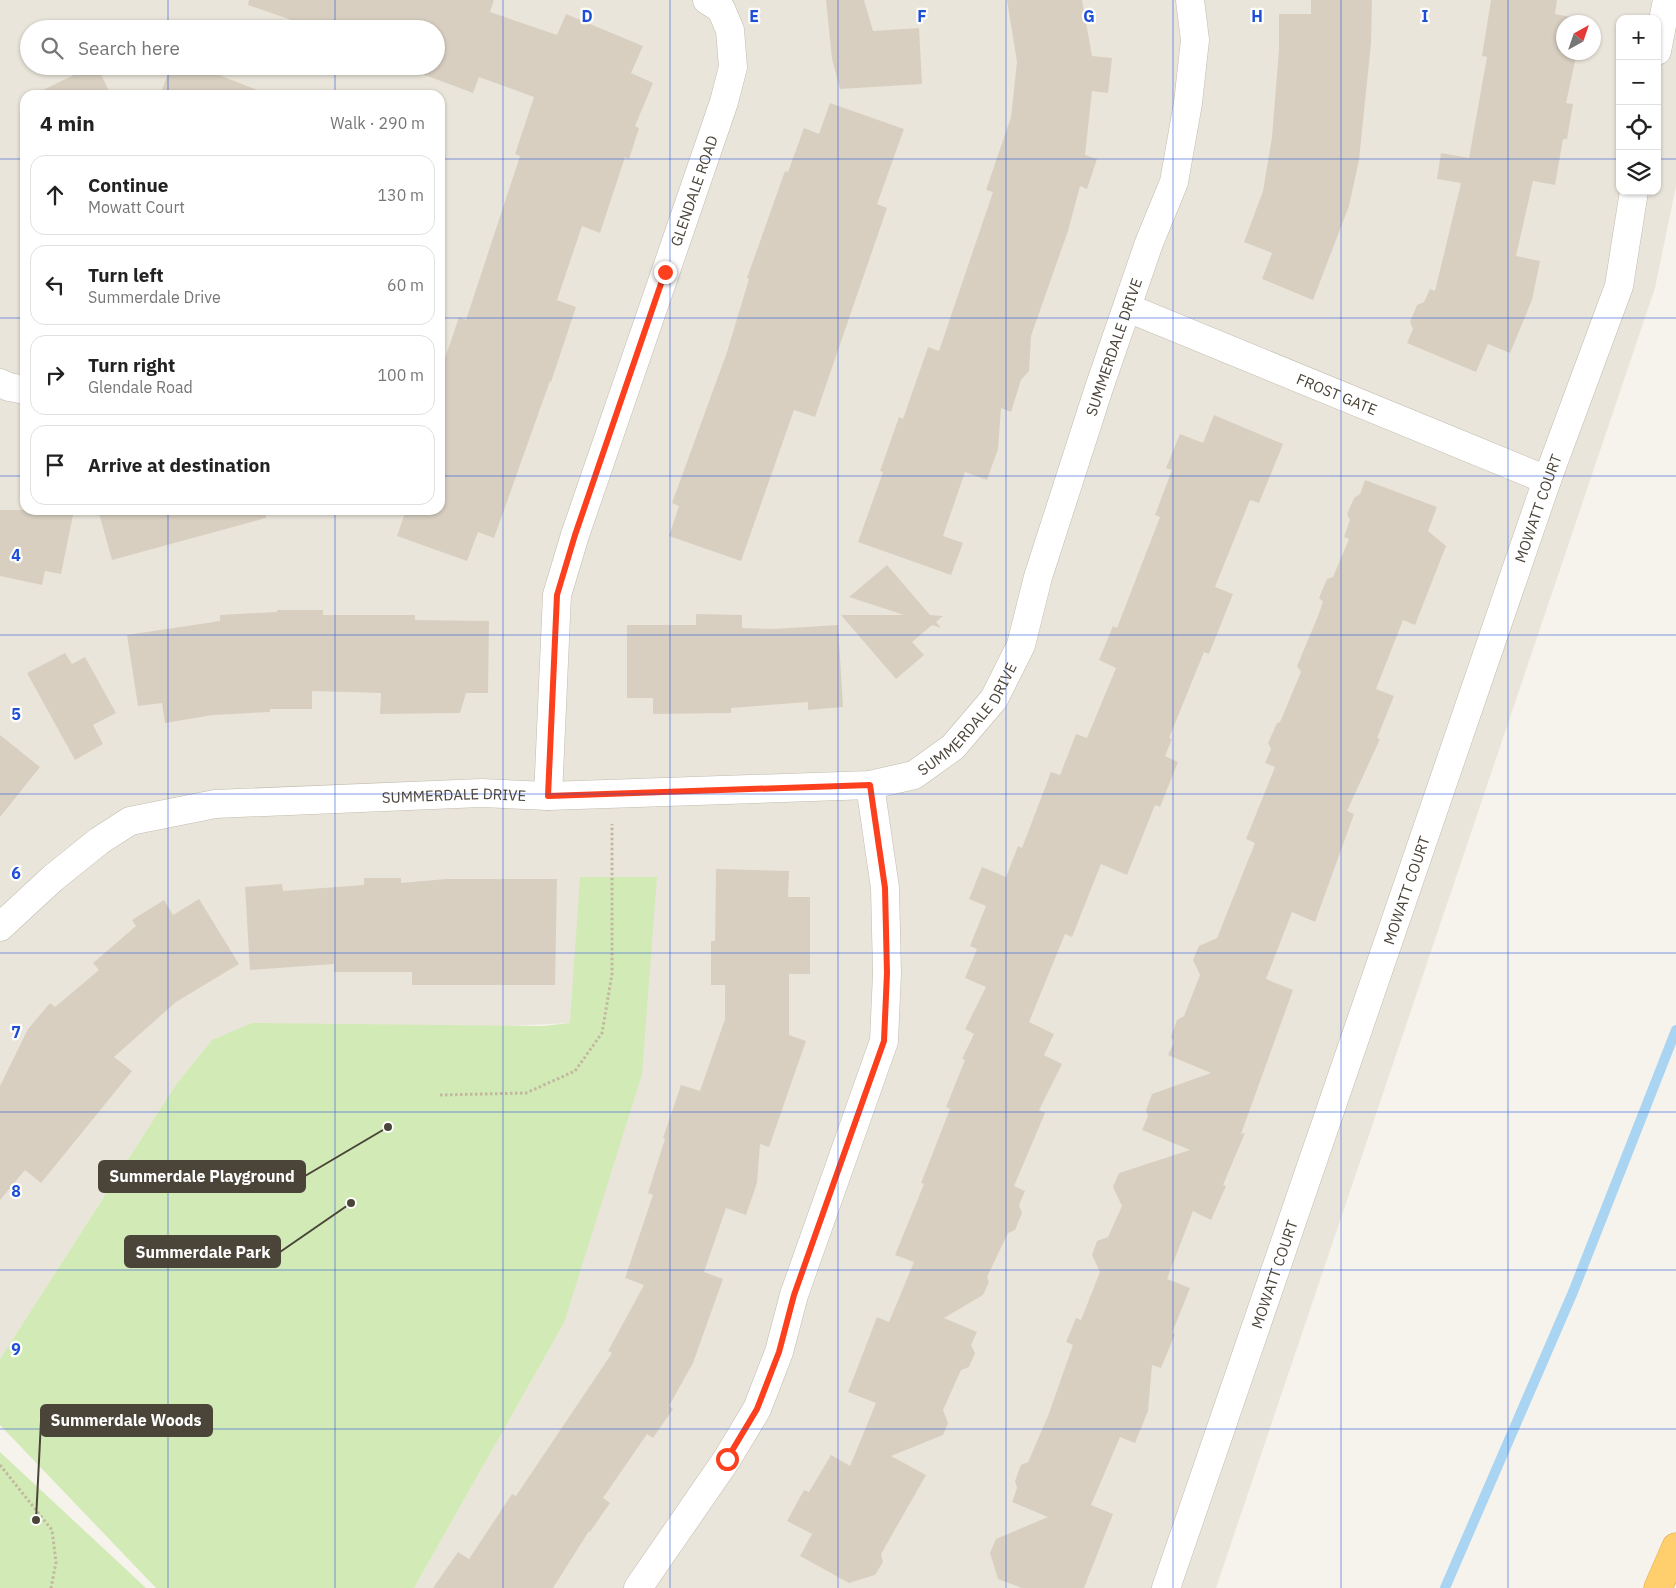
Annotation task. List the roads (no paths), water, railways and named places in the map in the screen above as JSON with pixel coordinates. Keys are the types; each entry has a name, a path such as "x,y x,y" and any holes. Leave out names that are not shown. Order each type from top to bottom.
{"highway":[{"path":"1658,1588 1676,1547"}],"street":[{"name":"GLENDALE ROAD","path":"548,796 557,595 575,535 724,102 733,67 730,30 721,9 707,0"},
{"name":"SUMMERDALE DRIVE","path":"0,927 53,878 99,841 130,821 215,804 274,800 481,793 548,796 870,785 914,775 953,746 994,699 1021,645 1038,577 1149,243 1174,182 1188,103 1195,40 1190,0"},
{"path":"1661,31 1667,0"},
{"name":"MOWATT COURT","path":"1166,1588 1547,480 1619,286 1633,195"},
{"name":"FROST GATE","path":"1128,308 1547,480"},
{"path":"0,383 20,389"},
{"path":"638,1588 727,1459 757,1409 779,1352 794,1295 884,1041 887,973 885,888 870,785"}],"waterway":[{"path":"1445,1588 1573,1292 1676,1030"}],"place":[{"name":"Summerdale Playground","path":"388,1127"},
{"name":"Summerdale Park","path":"351,1203"},
{"name":"Summerdale Woods","path":"36,1520"}]}
